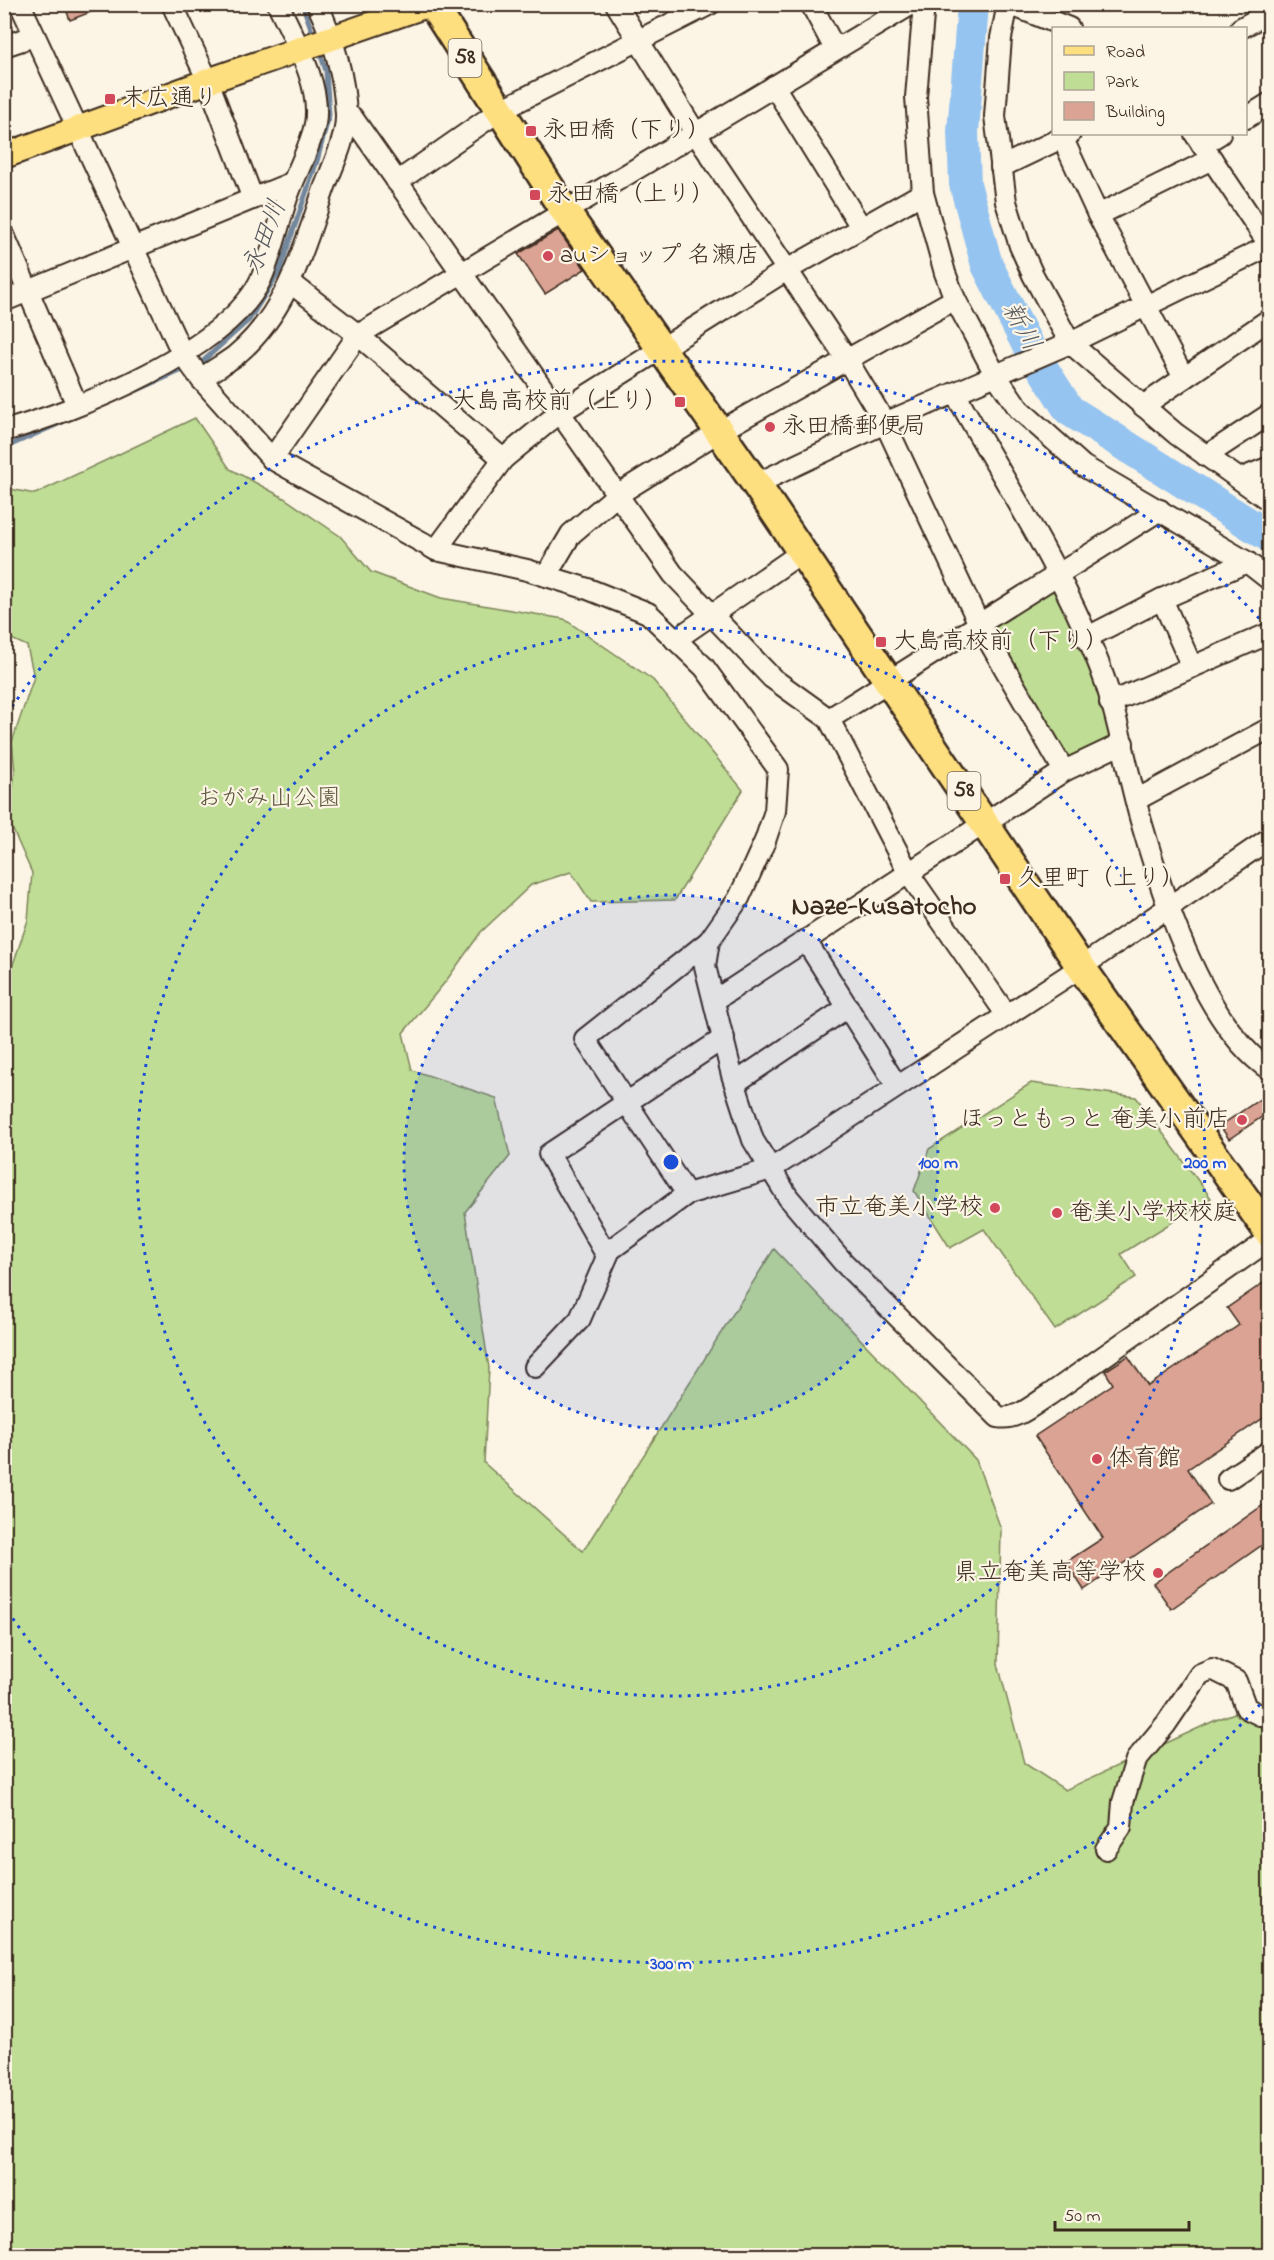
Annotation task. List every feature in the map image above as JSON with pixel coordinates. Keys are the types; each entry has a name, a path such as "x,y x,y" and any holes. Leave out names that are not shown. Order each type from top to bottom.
{"highway":[{"name":"58","path":"431,4 566,213 659,349 756,484 1081,967 1269,1234"}],"main road":[{"path":"4,156 208,81 431,4"}],"street":[{"path":"20,4 182,353 201,379 272,459 435,550 546,576 648,613 704,667 778,769 775,811 765,841 739,898 709,941 585,1039 687,1194"},
{"path":"172,4 208,81 254,199"},
{"path":"4,431 77,405 135,380 182,353 229,322 260,280 291,183 315,124 314,91 278,4"},
{"path":"201,379 236,355 275,312 291,283 339,146 346,117 333,38 317,4"},
{"path":"616,4 696,134 785,271 846,358 885,423 979,624 1064,771"},
{"path":"397,182 499,111 637,39 710,4"},
{"path":"811,4 835,49"},
{"path":"272,459 358,334 460,272 566,213 912,4"},
{"path":"924,4 916,97 923,193 945,273 955,299 1001,371 1019,409 1083,466 1247,562 1269,580"},
{"path":"1066,27 1008,4 1001,38 995,116 1006,202 1020,246 1063,345 1206,456 1269,501"},
{"path":"1243,27 1269,12"},
{"path":"4,46 34,36"},
{"path":"774,86 861,227"},
{"path":"1247,117 1269,103"},
{"path":"346,117 352,117 673,574 772,678 829,719 909,874 1006,1014"},
{"path":"1000,167 1066,135 1098,215 1184,378"},
{"path":"1098,215 1219,135"},
{"path":"756,484 885,423 1145,307 1269,246 1203,146"},
{"path":"4,301 291,183"},
{"path":"435,550 503,459 559,413 785,271 923,193"},
{"path":"4,234 77,405"},
{"path":"291,283 358,334 503,459"},
{"path":"546,576 572,534 617,495 718,432 846,358 955,299"},
{"path":"1143,406 1269,320"},
{"path":"954,393 1057,575 1096,658 1123,743 1143,828 1201,984 1221,1019 1236,1038 1269,1070"},
{"path":"1206,456 1269,414"},
{"path":"1240,479 1269,467"},
{"path":"829,719 1160,510"},
{"path":"675,640 802,552"},
{"path":"1086,638 1162,599 1247,562"},
{"path":"1162,599 1192,667"},
{"path":"1110,703 1269,633"},
{"path":"1136,800 1269,728"},
{"path":"715,1000 1064,771 1123,743"},
{"path":"535,1367 580,1319 610,1250 687,1194 771,1169 1081,967 1170,905 1268,843"},
{"path":"709,941 705,966 735,1083 753,1140 788,1197 843,1262 998,1417 1006,1419 1048,1395 1269,1239"},
{"path":"806,941 897,1086"},
{"path":"735,1083 848,1007"},
{"path":"607,1256 549,1154 723,1038"},
{"path":"1228,1479 1269,1451"},
{"path":"1106,1849 1121,1827 1124,1802 1136,1760 1166,1724 1200,1674 1212,1669 1236,1681 1246,1708 1260,1715 1269,1716"}],"green space":[{"name":"おがみ山公園","path":"195,418 230,469 284,498 340,536 371,572 441,598 564,619 653,680 743,790 675,900 591,902 571,872 531,885 481,932 446,981 403,1033 412,1070 496,1098 510,1156 465,1212 489,1368 484,1463 583,1551 774,1249 976,1460 1001,1529 998,1664 1024,1763 1065,1790 1216,1720 1269,1700 1269,2255 5,2255 4,991 28,920 32,873 8,819 15,772 12,742 34,677 27,646 5,636 5,488 35,494"},
{"path":"1057,580 1120,738 1064,765 984,627"},
{"name":"奄美小学校校庭","path":"1031,1083 1136,1097 1211,1198 1121,1254 1136,1277 1055,1330 984,1229 950,1248 914,1191 929,1149"}],"building":[{"path":"64,4 108,4 109,5 70,20"},
{"name":"auショップ 名瀬店","path":"558,230 585,269 545,294 518,254"},
{"path":"1269,1093 1269,1112 1229,1139 1220,1126"},
{"path":"1269,1279 1269,1414 1188,1469 1211,1504 1084,1590 1066,1562 1103,1538 1035,1436 1113,1384 1105,1371 1128,1356 1148,1386 1239,1325 1227,1308"},
{"path":"1269,1501 1269,1540 1171,1609 1153,1583"}],"waterway":[{"name":"永田川","path":"302,4 315,39"},
{"name":"新川","path":"973,4 963,132 965,184 987,265 1027,344 1069,410 1270,537"},
{"name":"永田川","path":"196,364 203,361 249,320 279,272 317,161 329,115 326,71 319,50"},
{"name":"永田川","path":"133,392 187,368"},
{"name":"永田川","path":"4,448 74,417"}],"place":[{"name":"末広通り","path":"110,99"},
{"name":"永田橋（下り）","path":"531,131"},
{"name":"永田橋（上り）","path":"535,195"},
{"name":"auショップ 名瀬店","path":"548,256"},
{"name":"大島高校前（上り）","path":"680,402"},
{"name":"永田橋郵便局","path":"770,427"},
{"name":"大島高校前（下り）","path":"881,642"},
{"name":"久里町（上り）","path":"1005,879"},
{"name":"ほっともっと 奄美小前店","path":"1242,1120"},
{"name":"市立奄美小学校","path":"995,1208"},
{"name":"奄美小学校校庭","path":"1057,1213"},
{"name":"体育館","path":"1097,1459"},
{"name":"県立奄美高等学校","path":"1158,1573"}],"district":[{"name":"Naze-Kusatocho","path":"884,907"}]}
